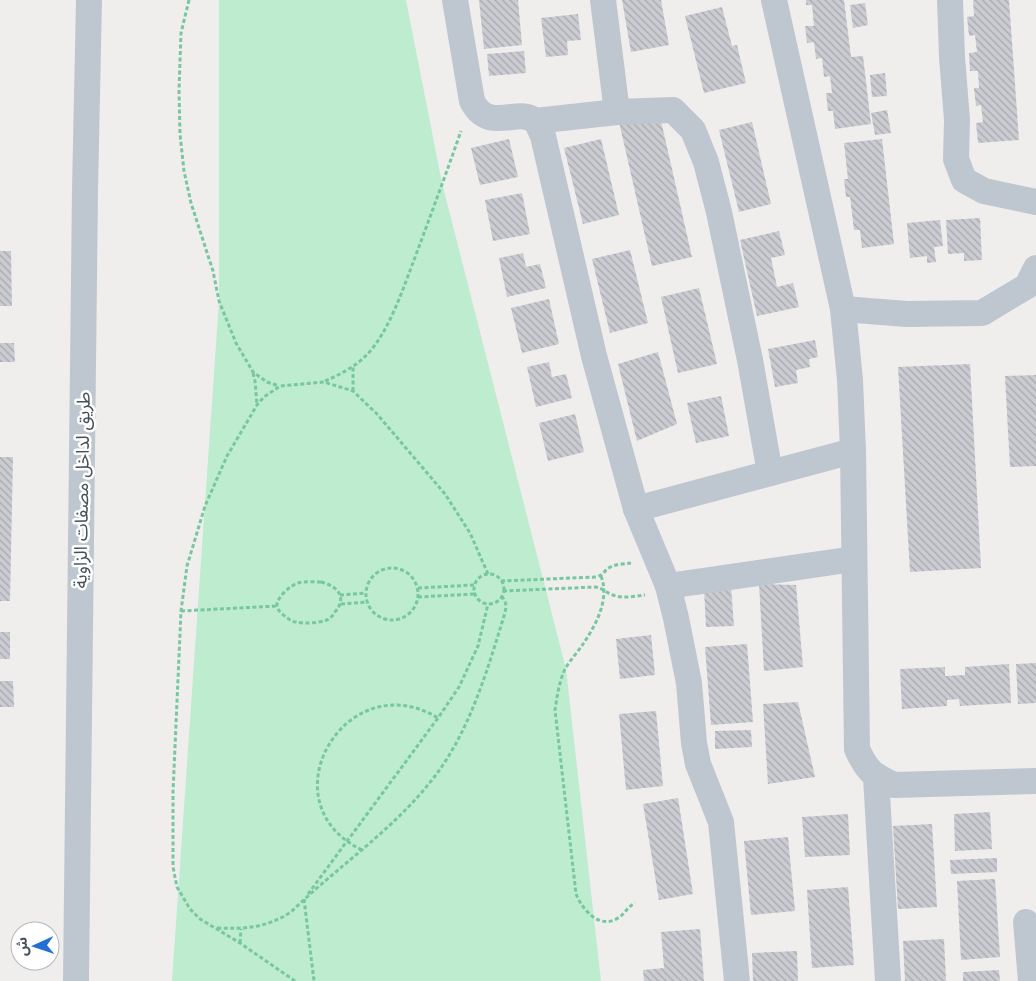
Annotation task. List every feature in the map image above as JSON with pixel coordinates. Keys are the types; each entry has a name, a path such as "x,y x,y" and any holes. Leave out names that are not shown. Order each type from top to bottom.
{"street":[{"name":"طريق لداخل مصفات الزاوية","path":"76,981 89,0"},
{"path":"455,0 472,101 476,108 489,118 522,117 535,121 617,112 673,110 693,130 706,162 719,212 750,360 770,473"},
{"path":"603,0 617,112"},
{"path":"774,0 843,309 850,380 853,451 857,749 864,764 876,777 894,785 1036,781"},
{"path":"950,0 957,120 956,159 964,180 984,191 1036,202"},
{"path":"535,121 543,136 594,356 636,509 669,590 683,647 698,764 721,822 737,981"},
{"path":"843,309 907,314 982,313 1026,286 1036,268"},
{"path":"636,509 853,451"},
{"path":"669,590 854,559"},
{"path":"876,777 888,981"},
{"path":"1026,922 1031,981"}],"path":[{"path":"189,0 181,33 179,92 180,134 184,171 191,203 213,271 219,301 236,343 253,372 256,381 257,405"},
{"path":"253,372 267,382 280,386 324,382 353,367 372,349 402,293 472,101"},
{"path":"353,367 353,391"},
{"path":"324,382 353,391 377,414 445,494 470,533 488,574"},
{"path":"280,386 264,397 257,405 227,456 205,506 188,566 181,611 173,792 173,868 177,887 190,909 200,919 240,943 295,981"},
{"path":"502,581 503,592 498,600 488,604 478,599 475,594 474,584 479,577 488,574 493,574 502,581 601,576 613,566 658,561"},
{"path":"390,568 404,571 410,575 418,588 418,597 412,612 406,617 390,620 376,615 367,602 366,593 371,579 376,574 390,568"},
{"path":"601,576 603,607 585,642 566,669 557,693 555,710 576,894 579,902 589,914 606,921 618,918 627,908 636,903"},
{"path":"322,582 340,594 341,604 330,618 326,620 296,622 280,612 277,606 279,599 298,583 322,582"},
{"path":"418,588 474,584"},
{"path":"445,586 446,596"},
{"path":"503,592 595,587 603,589 613,596 625,597 669,590"},
{"path":"340,594 366,593"},
{"path":"418,597 475,594"},
{"path":"216,928 241,929 263,926 291,912 408,808 435,776 471,713 504,616 506,604 505,599 501,596"},
{"path":"341,604 367,602"},
{"path":"314,981 304,899 459,687 478,646 488,604"},
{"path":"181,611 277,606"},
{"path":"362,850 346,843 330,825 320,800 317,786 318,771 322,756 329,742 352,719 375,708 403,705 418,708 438,718"},
{"path":"240,943 241,929"}],"green space":[{"path":"219,0 406,0 442,183 566,669 601,981 172,981 219,301"}],"building":[{"path":"479,0 518,0 522,45 484,49"},
{"path":"622,0 661,0 669,45 631,52"},
{"path":"806,0 844,0 851,57 863,56 871,124 835,129 833,111 828,111 826,93 832,93 830,76 824,77 822,58 816,59 814,42 807,43 805,26 814,26 812,5 806,5"},
{"path":"973,0 1009,0 1019,140 978,143 976,123 983,122 981,105 976,106 974,88 979,88 978,71 970,71 969,53 977,52 975,35 969,36 967,17 974,16"},
{"path":"865,3 868,25 853,28 850,5"},
{"path":"722,7 732,46 737,45 746,83 704,93 685,16"},
{"path":"578,14 581,40 567,41 568,55 546,57 541,18"},
{"path":"524,51 526,73 489,76 487,54"},
{"path":"885,73 887,96 872,97 870,75"},
{"path":"887,110 891,133 875,135 871,113"},
{"path":"659,112 692,257 652,266 619,122"},
{"path":"752,122 771,204 739,212 719,130"},
{"path":"509,139 518,177 480,185 471,148"},
{"path":"601,139 619,215 583,224 564,148"},
{"path":"882,139 894,244 862,248 860,230 854,230 850,197 846,197 844,179 848,179 844,143"},
{"path":"522,193 530,234 493,241 485,200"},
{"path":"980,218 982,260 964,261 964,253 948,254 946,220"},
{"path":"940,220 943,246 934,247 936,262 927,263 927,256 910,258 907,223"},
{"path":"779,231 785,255 771,258 777,287 793,283 799,307 757,316 740,240"},
{"path":"630,250 648,323 610,333 592,259"},
{"path":"0,251 11,251 12,306 0,306"},
{"path":"523,253 526,267 540,264 546,288 507,297 499,258"},
{"path":"699,288 717,364 678,373 661,297"},
{"path":"549,299 559,344 522,353 511,308"},
{"path":"815,340 818,357 809,359 810,367 796,370 798,383 775,387 768,349"},
{"path":"0,343 14,343 15,362 0,362"},
{"path":"658,352 677,424 637,441 618,364"},
{"path":"549,362 552,377 566,374 572,398 536,407 527,367"},
{"path":"970,364 981,568 910,572 898,367"},
{"path":"1036,375 1036,466 1010,467 1005,376"},
{"path":"721,396 729,436 696,443 687,403"},
{"path":"575,414 584,452 548,461 539,423"},
{"path":"0,457 13,457 10,601 0,601"},
{"path":"759,584 796,585 803,667 764,671"},
{"path":"731,587 734,626 706,627 704,589"},
{"path":"0,632 10,632 10,659 0,659"},
{"path":"651,635 655,675 620,679 616,639"},
{"path":"747,644 753,722 711,725 705,647"},
{"path":"1036,663 1036,703 1018,704 1016,664"},
{"path":"1009,664 1011,703 960,706 959,699 947,700 947,706 902,709 900,669 945,667 945,676 965,675 965,667"},
{"path":"0,681 13,681 14,707 0,707"},
{"path":"798,702 815,777 768,784 763,704"},
{"path":"656,711 663,786 626,790 619,714"},
{"path":"751,730 752,747 715,749 715,731"},
{"path":"678,798 693,894 659,900 643,804"},
{"path":"990,812 992,849 955,851 954,814"},
{"path":"848,814 850,855 805,857 802,817"},
{"path":"932,824 937,907 898,909 893,826"},
{"path":"788,837 795,911 751,915 744,841"},
{"path":"997,858 997,872 951,874 950,860"},
{"path":"995,879 1000,957 961,960 957,881"},
{"path":"848,887 854,965 812,968 807,890"},
{"path":"700,929 704,981 644,981 643,970 664,968 661,932"},
{"path":"944,939 946,981 905,981 903,941"},
{"path":"797,951 798,981 753,981 752,953"},
{"path":"999,970 1000,981 963,981 963,972"}]}
